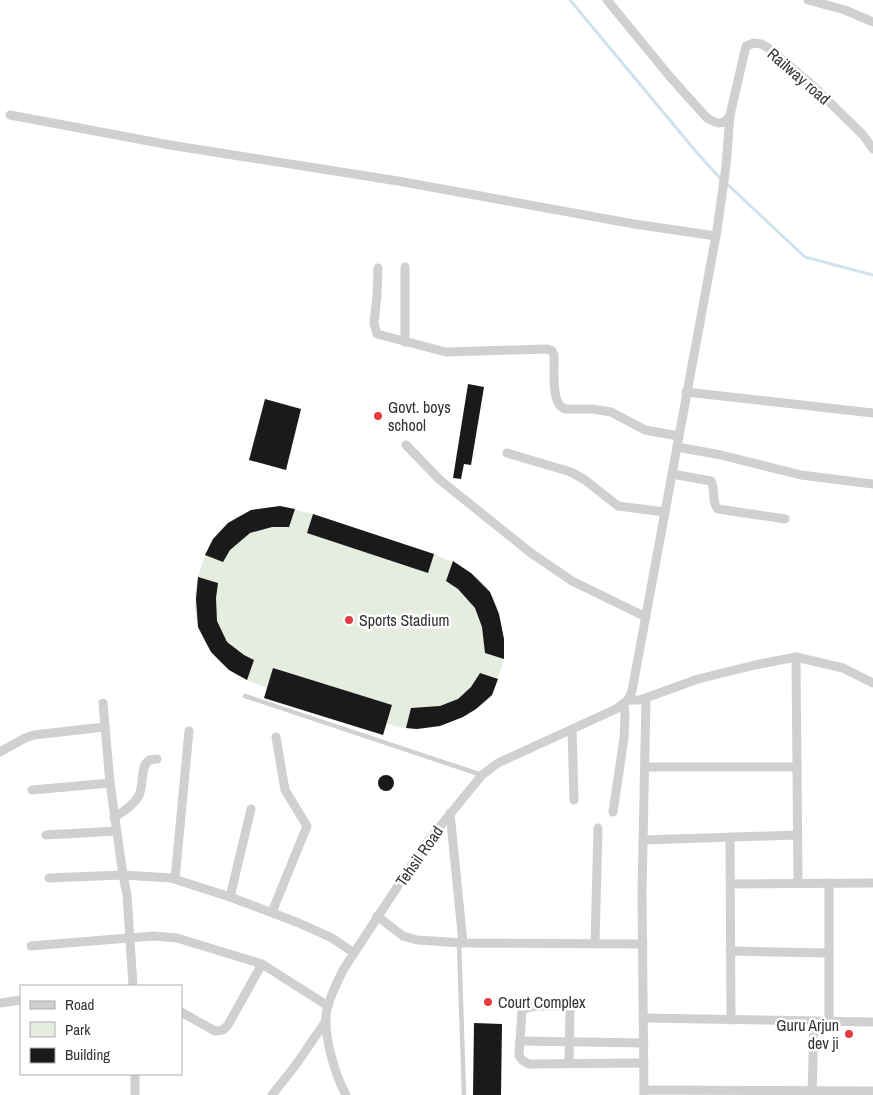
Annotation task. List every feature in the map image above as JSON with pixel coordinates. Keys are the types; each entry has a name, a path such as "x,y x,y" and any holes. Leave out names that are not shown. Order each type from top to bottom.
{"street":[{"path":"607,0 671,78 708,118 719,124 727,120 730,115"},
{"path":"808,0 845,10 873,22"},
{"name":"Railway road","path":"730,115 746,46 749,44 761,44 811,84 863,135 873,148"},
{"path":"10,115 93,129 170,145 398,181 634,224 716,233"},
{"path":"613,812 618,767 624,738 626,701 634,684 716,233 726,166 730,115"},
{"path":"405,267 405,342"},
{"path":"378,268 374,329 377,334 446,352 548,349 554,355 555,394 561,408 593,409 611,412 645,430 679,436"},
{"path":"686,392 873,413"},
{"path":"406,445 440,480 531,553 572,581 646,617"},
{"path":"677,447 721,455 801,474 873,484"},
{"path":"507,453 572,472 618,506 665,512"},
{"path":"672,474 711,481 714,487 714,504 718,510 785,519"},
{"path":"626,701 640,700 714,674 796,657 843,668 873,683"},
{"path":"796,657 796,835 798,883"},
{"path":"646,698 643,944 644,1093 869,1093"},
{"name":"Tehsil Road","path":"346,1095 340,1084 332,1054 326,1021 328,1006 343,970 424,846 482,775 498,763 616,709 626,701"},
{"path":"103,703 114,818 128,895 133,985"},
{"path":"0,752 25,738 104,727"},
{"path":"572,730 574,800"},
{"path":"175,879 189,731"},
{"path":"272,912 307,826 286,790 276,737"},
{"path":"114,818 139,797 145,765 149,760 157,759"},
{"path":"645,767 797,767"},
{"path":"32,790 110,782"},
{"path":"230,896 251,809"},
{"path":"450,813 461,943"},
{"path":"595,944 598,828"},
{"path":"46,834 116,831"},
{"path":"644,840 796,835"},
{"path":"730,837 731,1020"},
{"path":"49,878 123,875 175,879 230,896 317,930 354,952"},
{"path":"829,883 829,1021"},
{"path":"731,884 873,883"},
{"path":"377,916 410,939 461,943 643,944"},
{"path":"31,946 153,936 177,938 262,964 328,1006"},
{"path":"730,951 829,953"},
{"path":"182,1013 215,1031 223,1030 228,1025 262,964"},
{"path":"0,1003 20,1000"},
{"path":"569,1064 570,1009 563,1006 525,1008 522,1010 519,1055 521,1059 529,1064 569,1064 644,1063"},
{"path":"643,1018 873,1022"},
{"path":"277,1093 326,1021"},
{"path":"812,1093 814,1021"},
{"path":"520,1041 644,1043"},
{"path":"135,1075 135,1095"}],"lane":[{"path":"245,696 482,775"},
{"path":"461,943 464,1095"}],"green space":[{"name":"Sports Stadium","path":"280,506 313,514 434,554 457,565 479,580 490,592 496,605 504,643 503,662 492,695 477,709 458,720 447,724 413,729 387,724 383,735 264,699 267,688 247,680 224,666 206,645 198,627 195,600 204,558 210,545 226,524 238,516 252,511"}],"building":[{"path":"468,384 484,387 471,465 464,464 461,479 453,478"},
{"path":"265,399 301,409 286,470 249,460"},
{"path":"280,506 295,509 289,527 272,527 250,533 230,550 223,562 205,555 213,539 228,523 251,510"},
{"path":"313,514 434,554 428,573 307,533"},
{"path":"453,561 471,573 490,592 499,614 504,639 504,659 485,653 482,627 475,608 458,589 446,581"},
{"path":"198,577 218,583 216,598 217,621 227,642 254,660 247,680 229,670 211,652 198,627 196,599"},
{"path":"273,668 392,705 383,735 264,698"},
{"path":"480,673 498,679 492,695 476,709 463,717 440,726 417,729 406,728 411,708 440,706 458,699 471,687"},
{"path":"386,775 394,783 386,791 378,783"},
{"path":"474,1023 502,1024 501,1095 473,1095"}],"waterway":[{"path":"570,0 721,179"},
{"path":"726,183 805,257 873,275"}],"place":[{"name":"Govt. boys school","path":"378,416"},
{"name":"Sports Stadium","path":"349,620"},
{"name":"Court Complex","path":"488,1002"},
{"name":"Guru Arjun dev ji","path":"849,1034"}]}
